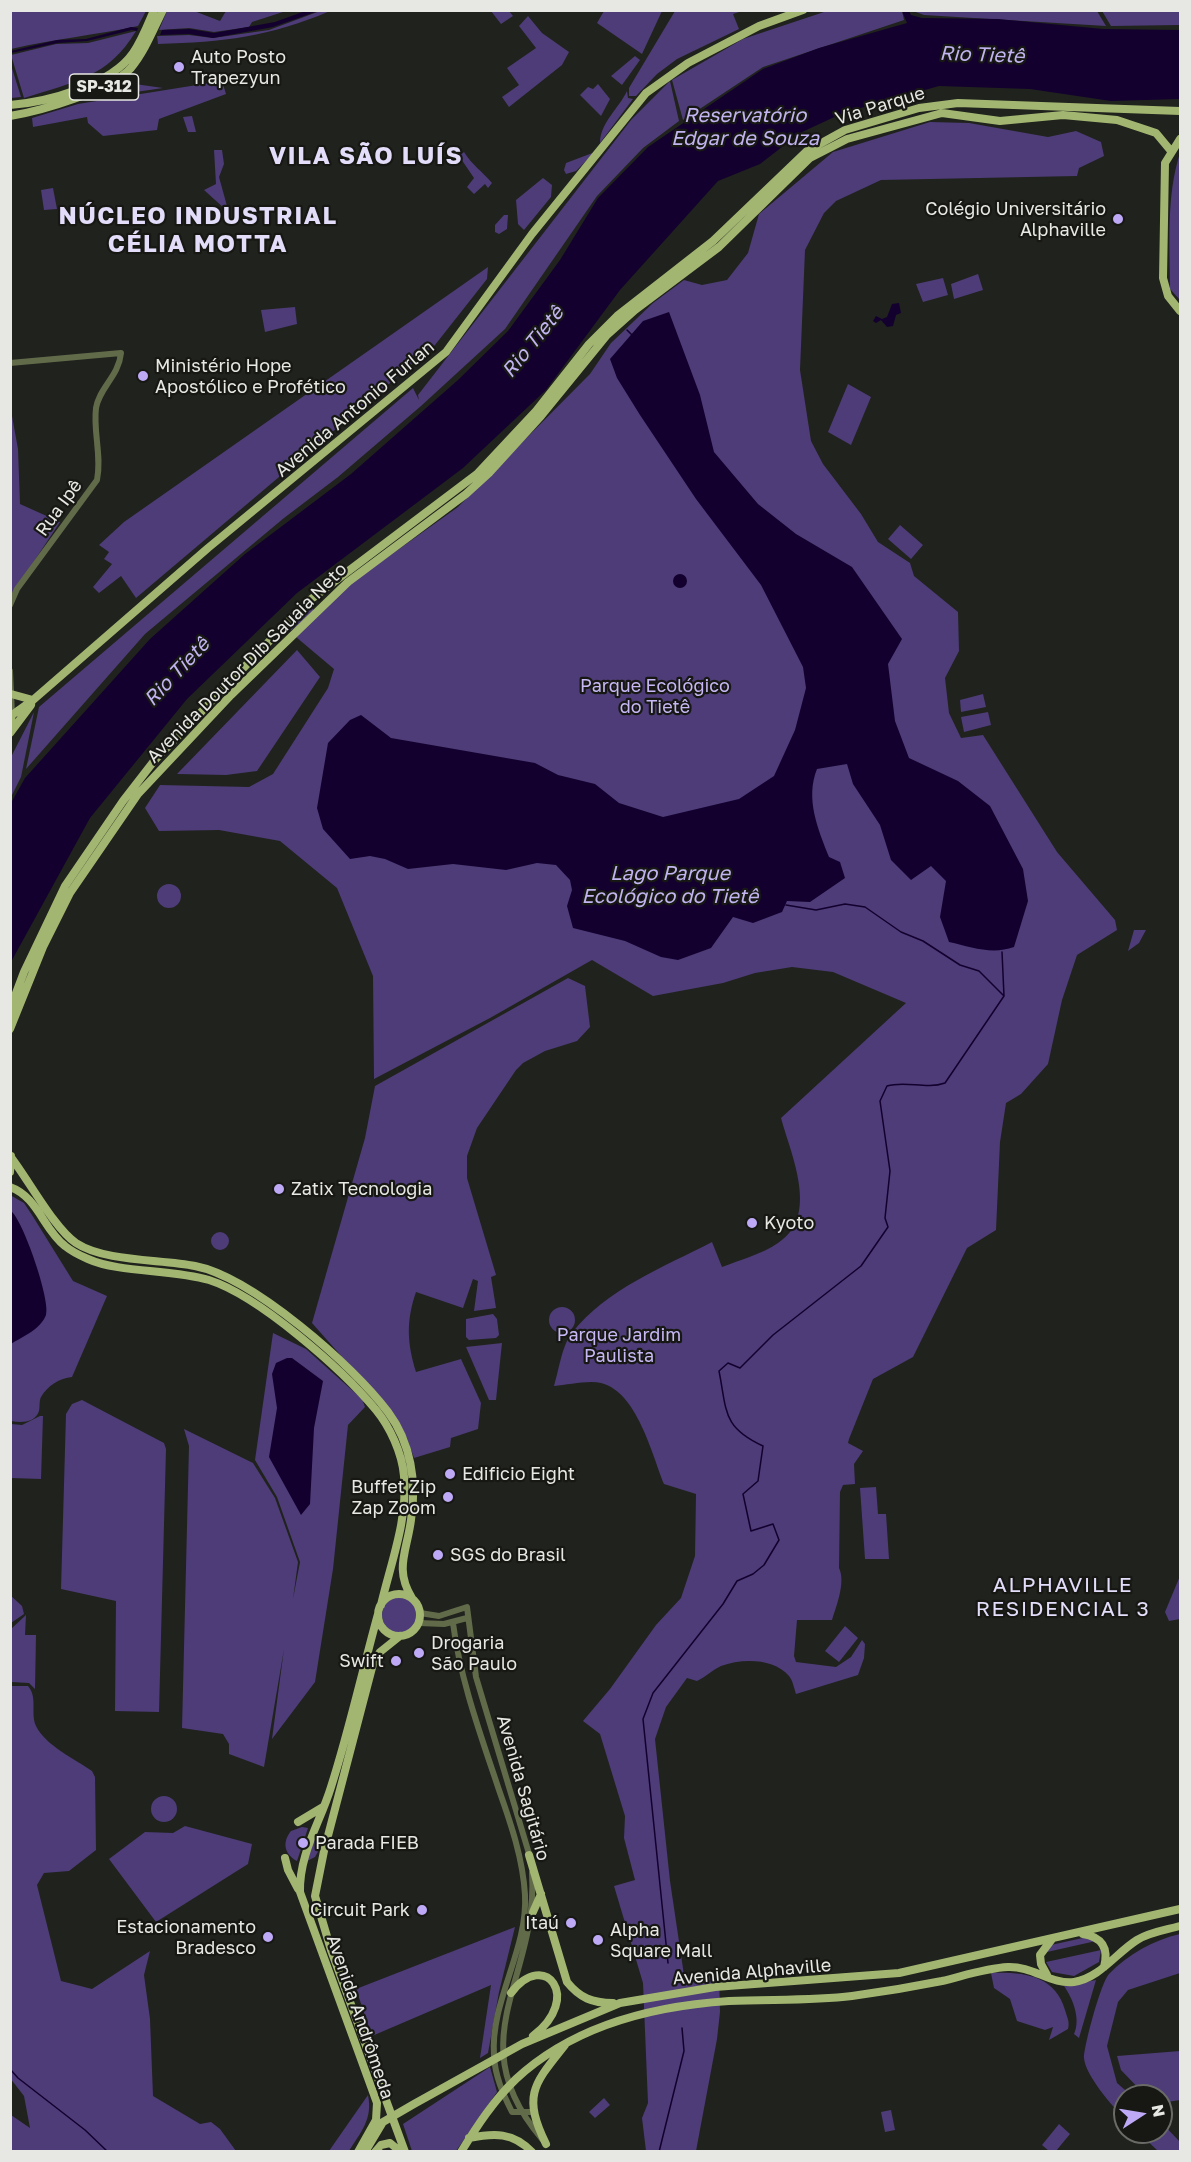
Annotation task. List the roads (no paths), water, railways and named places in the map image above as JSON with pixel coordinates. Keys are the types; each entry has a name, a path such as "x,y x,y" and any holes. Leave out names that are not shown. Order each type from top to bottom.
{"main road":[{"name":"SP-312","path":"10,105 84,87 114,72 133,53 154,10"},
{"name":"SP-312","path":"10,116 102,88 116,80 140,57 163,10"},
{"name":"Avenida Antonio Furlan","path":"12,715 33,700 446,352 537,228 646,93 688,63 759,26 803,10"},
{"name":"Via Parque","path":"620,319 713,241 799,159 827,138 930,105 1180,111"},
{"path":"1000,121 1004,105"},
{"name":"Via Parque","path":"620,319 700,263 810,158 833,144 930,114 953,114 1000,121 1063,115 1117,120 1156,133 1171,151"},
{"path":"1180,139 1165,163 1163,278 1168,296 1180,311"},
{"name":"Avenida Doutor Dib Sauaia Neto","path":"10,1009 52,910 70,877 154,761 306,603 477,474 521,428 589,344 620,319"},
{"name":"Avenida Doutor Dib Sauaia Neto","path":"10,1029 43,947 65,902 104,841 138,794 231,695 358,573 483,478 541,417 620,319"},
{"path":"306,603 313,606 317,614"},
{"path":"282,627 282,636 290,639"},
{"path":"10,733 41,691"},
{"path":"11,694 33,700"},
{"path":"10,724 12,715"},
{"path":"10,1156 10,1172"},
{"path":"10,1156 60,1227 74,1242 111,1254 196,1266 235,1281 310,1334 378,1399 398,1428 411,1468 412,1518 402,1576 420,1613 419,1623 413,1631 400,1636 384,1629 378,1614 401,1528 404,1484 402,1463 395,1443 376,1411 313,1347 230,1290 192,1275 105,1265 89,1260 64,1246 28,1197 10,1187"},
{"path":"381,1605 392,1596 406,1595 412,1598"},
{"name":"Avenida Andrômeda","path":"358,2151 378,2115 377,2103 300,1892 300,1879 305,1857 333,1780 378,1614"},
{"name":"Avenida Andrômeda","path":"400,1636 380,1652 373,1664 316,1888 316,1903 397,2126 403,2151"},
{"path":"298,1822 324,1806"},
{"path":"529,1855 567,1982 582,1997 592,2002 620,2003"},
{"path":"285,1858 288,1870 300,1892"},
{"path":"533,1912 541,1894"},
{"name":"Avenida Alphaville","path":"365,2151 384,2122 522,2044 620,2003 715,1987 899,1973 1180,1909"},
{"name":"Avenida Alphaville","path":"461,2151 495,2102 515,2080 569,2041 611,2022 698,2005 849,1996 910,1988 1009,1967 1026,1969 1067,1983 1076,1982 1092,1976 1147,1935 1180,1926"},
{"path":"1077,1934 1099,1939 1106,1954 1104,1967"},
{"path":"1048,1976 1041,1964 1040,1955 1053,1938"},
{"path":"512,1993 524,1978 540,1975 548,1977 558,1992 558,2004 553,2018 522,2044"},
{"path":"332,1980 342,1978"},
{"path":"337,1993 347,1992"},
{"path":"546,2144 533,2112 533,2091 538,2079 569,2041"},
{"path":"360,2055 371,2058"},
{"path":"469,2138 506,2135 523,2143 531,2151"},
{"path":"375,2151 381,2145 390,2143 403,2151"}],"street":[{"name":"Rua Ipê","path":"10,363 121,353 118,369 96,407 100,462 97,480 17,589 10,605"},
{"path":"10,671 12,715"},
{"name":"Avenida Sagitário","path":"420,1613 439,1616 467,1607 476,1677 529,1855 533,1912 512,1993 502,2049 510,2090 521,2114 546,2144"},
{"path":"419,1623 453,1623 467,1618"},
{"name":"Avenida Sagitário","path":"453,1623 478,1727 517,1845 523,1873 524,1918 499,2015 494,2055 502,2091 512,2112 521,2114"},
{"path":"517,1845 525,1842"},
{"path":"521,2114 533,2112"}],"water":[{"path":"308,10 318,11 273,27 213,38 189,34 160,35 162,30 190,29 214,33 275,22"},
{"name":"Reservatório Edgar de Souza","path":"902,11 909,11 911,15 922,18 998,19 1103,29 1180,30 1180,99 1111,101 1030,89 939,86 843,113 800,133 760,164 718,181 620,290 546,390 463,468 297,593 187,699 90,818 11,962 11,803 25,778 150,639 245,554 351,474 458,380 508,331 560,260 598,198 648,147 763,69 819,48 907,23"},
{"path":"131,27 138,28 137,31 132,30 87,41 58,43 11,53 11,51 57,40 86,39"},
{"path":"899,303 901,313 896,315 893,326 887,327 881,320 876,323 873,321 876,316 882,319 887,317 892,304"},
{"name":"Lago Parque Ecológico do Tietê","path":"669,312 700,395 714,452 758,504 796,534 852,567 902,639 888,664 895,721 909,758 958,781 990,806 1023,869 1028,901 1014,947 990,950 949,942 940,917 946,881 931,866 911,880 891,860 880,825 853,784 847,764 817,769 812,791 814,814 829,857 840,862 845,878 810,902 787,901 782,912 753,923 733,917 711,948 678,960 661,957 625,941 573,928 567,906 572,890 570,880 556,865 537,863 506,870 453,864 408,869 385,859 370,856 350,859 323,829 317,808 328,743 350,720 361,715 391,738 535,763 558,775 595,784 619,803 663,817 739,799 774,776 795,730 806,688 803,667 761,585 696,499 617,378 610,359 643,321"},
{"path":"680,574 685,576 687,581 685,586 680,588 675,586 673,581 675,576"},
{"path":"11,1211 29,1244 44,1294 46,1315 40,1325 11,1344"},
{"path":"292,1358 323,1381 314,1428 310,1504 301,1515 269,1457 277,1408 272,1374 276,1363"}],"waterway":[{"path":"627,330 632,335"},
{"path":"786,905 816,910 845,904 865,907 901,932 923,941 960,965 979,971 1004,996"},
{"path":"668,1963 643,1719 653,1693 723,1604 737,1581 753,1574 764,1565 779,1540 773,1524 751,1531 743,1494 758,1481 763,1446 740,1432 733,1424 726,1407 719,1371 728,1363 740,1368 773,1335 861,1266 888,1227 885,1218 890,1171 880,1101 887,1086 894,1084 930,1086 945,1083 1004,996 1002,952"},
{"path":"659,2152 684,2051 682,2028"},
{"path":"10,2069 18,2078 85,2130 108,2152"}],"place":[{"name":"Auto Posto Trapezyun","path":"179,67"},
{"name":"Colégio Universitário Alphaville","path":"1118,219"},
{"name":"Ministério Hope Apostólico e Profético","path":"143,376"},
{"name":"Zatix Tecnologia","path":"279,1189"},
{"name":"Kyoto","path":"752,1223"},
{"name":"Edificio Eight","path":"450,1474"},
{"name":"Buffet Zip Zap Zoom","path":"448,1497"},
{"name":"SGS do Brasil","path":"438,1555"},
{"name":"Drogaria São Paulo","path":"419,1653"},
{"name":"Swift","path":"396,1661"},
{"name":"Parada FIEB","path":"303,1843"},
{"name":"Circuit Park","path":"422,1910"},
{"name":"Itaú","path":"571,1923"},
{"name":"Estacionamento Bradesco","path":"268,1937"},
{"name":"Alpha Square Mall","path":"598,1940"}],"district":[{"name":"VILA SÃO LUÍS","path":"366,156"},
{"name":"NÚCLEO INDUSTRIAL CÉLIA MOTTA","path":"198,230"},
{"name":"ALPHAVILLE RESIDENCIAL 3","path":"1063,1597"}],"water label":[{"name":"Rio Tietê","path":"982,55"},
{"name":"Rio Tietê","path":"533,342"},
{"name":"Rio Tietê","path":"177,672"}],"park label":[{"name":"Parque Ecológico do Tietê","path":"655,696"},
{"name":"Parque Jardim Paulista","path":"619,1345"}]}
